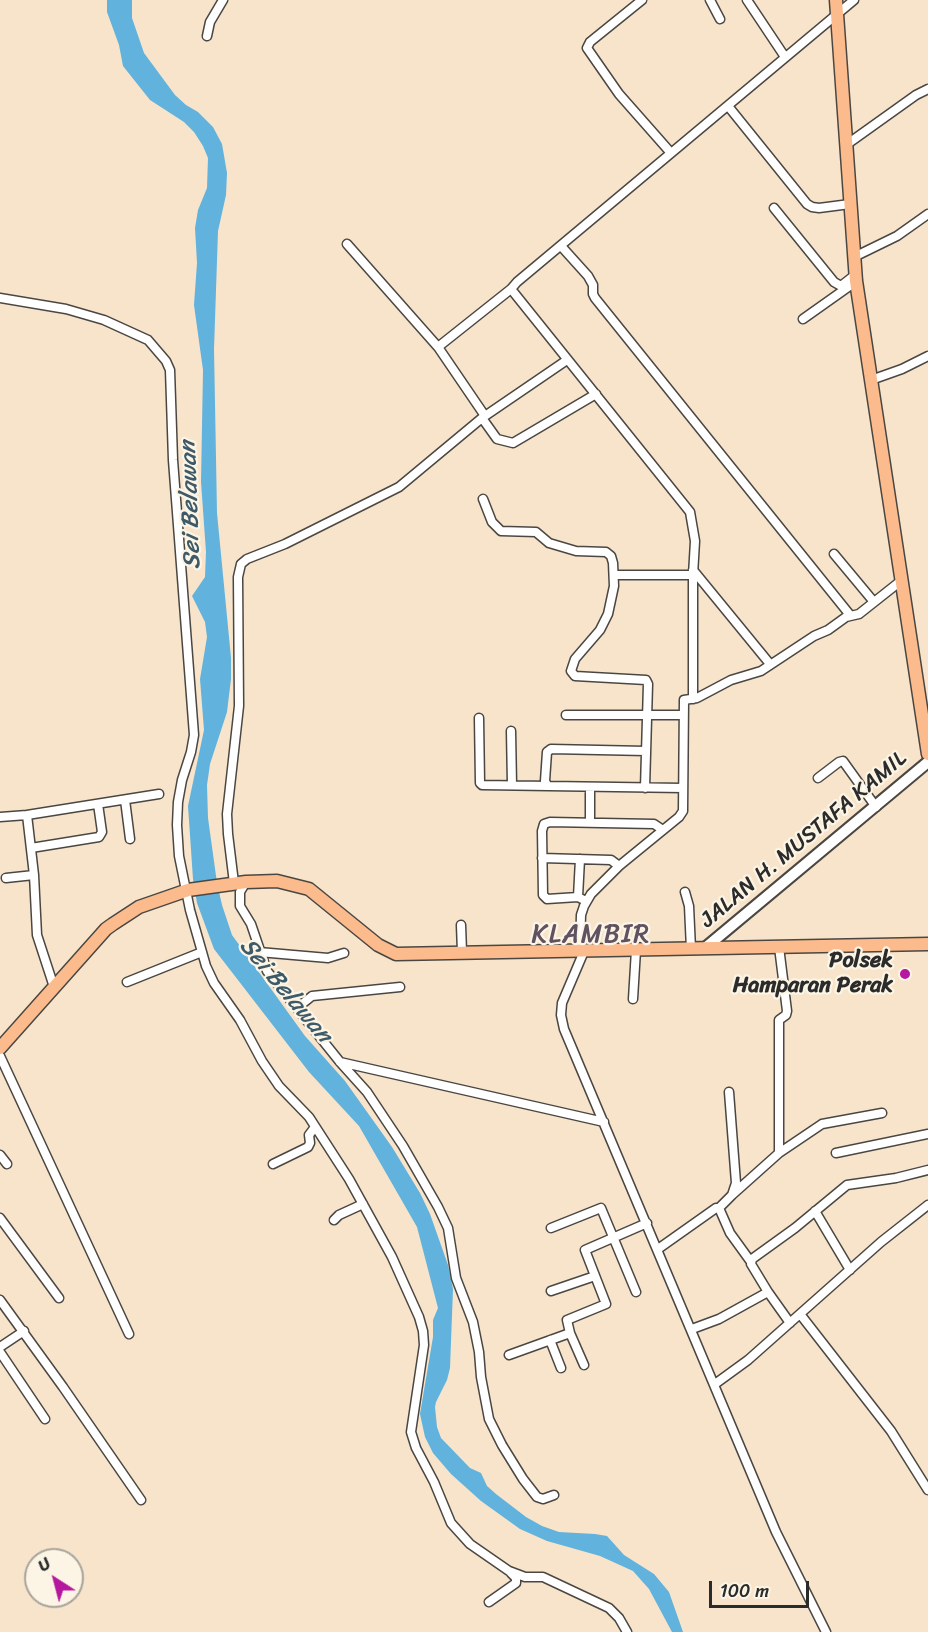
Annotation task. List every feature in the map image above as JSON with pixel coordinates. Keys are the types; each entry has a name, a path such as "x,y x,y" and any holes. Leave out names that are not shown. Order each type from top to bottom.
{"main road":[{"path":"836,0 856,278 928,754"},
{"path":"0,1048 106,929 113,924 139,907 187,891 237,883 277,881 309,889 378,945 396,954 928,944"}],"street":[{"path":"207,36 213,17 223,0"},
{"path":"642,0 590,42 587,48 619,94 671,153"},
{"path":"710,0 720,19"},
{"path":"747,0 785,57"},
{"path":"438,347 511,290 517,282 854,0"},
{"path":"846,145 916,95 928,89"},
{"path":"728,105 807,204 819,208 850,204"},
{"path":"774,207 837,284 841,286 856,278"},
{"path":"854,257 897,236 928,214"},
{"path":"347,244 438,347 497,439 513,443 596,394"},
{"path":"561,246 588,276 596,298 850,615"},
{"path":"803,319 856,278"},
{"path":"511,290 690,512 695,541 693,699"},
{"path":"0,298 73,310 104,320 150,341 170,370 173,460 194,735 182,780 177,825 179,856 202,952 214,983 240,1020 262,1060 279,1086 302,1109 350,1179 392,1257 423,1328 424,1346 411,1432 416,1448 434,1482 449,1519 470,1544 509,1570 525,1577 543,1577 604,1606 619,1618 627,1632"},
{"path":"871,380 902,369 928,356"},
{"path":"554,1495 543,1499 537,1497 494,1432 485,1402 477,1338 471,1315 456,1278 448,1228 413,1163 367,1092 272,979 259,952 251,924 240,906 240,892 228,834 227,814 239,706 238,577 241,564 247,559 285,544 399,488 483,417 567,360"},
{"path":"483,499 492,522 501,531 536,532 549,543 567,549 606,552 611,556 614,575 612,600 608,614 600,630 575,659 572,673 575,676 646,680 648,684 645,788"},
{"path":"834,554 874,602"},
{"path":"693,573 770,664"},
{"path":"614,575 693,573"},
{"path":"663,830 654,824 550,822 544,824 541,889 544,897 547,899 582,899 663,830 683,811 684,700 709,693 731,680 759,672 850,615 859,614 902,580"},
{"path":"566,715 683,715"},
{"path":"479,718 481,784 683,788"},
{"path":"511,731 512,785"},
{"path":"547,785 545,781 547,752 551,749 645,751"},
{"path":"818,778 843,761 876,807"},
{"name":"JALAN H. MUSTAFA KAMIL","path":"705,948 928,762"},
{"path":"590,786 590,822"},
{"path":"0,817 27,815 159,794"},
{"path":"125,800 130,839"},
{"path":"31,848 99,837 102,832 98,804"},
{"path":"27,815 34,875 37,935 54,987"},
{"path":"542,858 612,860 619,866"},
{"path":"580,859 583,949 563,998 561,1016 564,1029 776,1532 826,1632"},
{"path":"6,878 34,875"},
{"path":"685,892 689,906 691,949"},
{"path":"461,925 462,952"},
{"path":"779,947 787,1013 779,1020 779,1153"},
{"path":"633,999 636,950"},
{"path":"128,982 202,952"},
{"path":"259,952 328,958 344,953"},
{"path":"297,1008 312,996 400,987"},
{"path":"0,1056 129,1334"},
{"path":"340,1062 604,1122"},
{"path":"729,1092 736,1183 732,1195"},
{"path":"658,1249 719,1208 779,1153 822,1124 882,1113"},
{"path":"273,1164 308,1147 309,1135 315,1127"},
{"path":"836,1153 928,1134"},
{"path":"0,1155 7,1164"},
{"path":"751,1262 752,1258 849,1184 896,1178 928,1170"},
{"path":"334,1220 363,1203"},
{"path":"715,1384 748,1360 928,1205"},
{"path":"551,1228 600,1208 636,1292"},
{"path":"719,1208 730,1233 790,1323"},
{"path":"815,1211 850,1270"},
{"path":"0,1218 59,1298"},
{"path":"584,1365 566,1321 606,1304 585,1250 646,1223"},
{"path":"551,1292 594,1276"},
{"path":"692,1329 719,1319 768,1292"},
{"path":"0,1300 141,1500"},
{"path":"800,1314 891,1431 928,1490"},
{"path":"0,1347 24,1331"},
{"path":"508,1355 570,1333"},
{"path":"550,1340 561,1368"},
{"path":"0,1352 45,1419"},
{"path":"489,1602 516,1583 516,1578 509,1570"}],"water":[{"name":"Sei Belawan","path":"107,0 132,0 132,18 144,53 175,95 198,112 213,127 222,144 227,173 226,195 218,231 214,349 217,513 231,679 227,712 210,764 207,785 208,818 217,883 232,935 305,1036 345,1081 392,1147 430,1214 448,1265 453,1289 450,1368 435,1407 437,1427 441,1438 470,1468 481,1473 487,1486 526,1517 559,1532 607,1536 624,1555 654,1574 669,1592 683,1632 672,1632 649,1589 633,1571 600,1556 547,1541 520,1529 481,1501 451,1474 433,1453 425,1437 420,1414 433,1337 433,1320 438,1308 417,1227 359,1126 309,1072 214,949 197,903 188,806 204,730 200,679 207,637 205,622 192,596 205,577 206,552 201,482 203,370 194,305 197,263 195,228 198,210 207,188 208,158 194,132 184,122 150,100 123,66 119,45 107,12"}],"place":[{"name":"Polsek Hamparan Perak","path":"905,974"}],"district":[{"name":"KLAMBIR","path":"591,935"}]}
